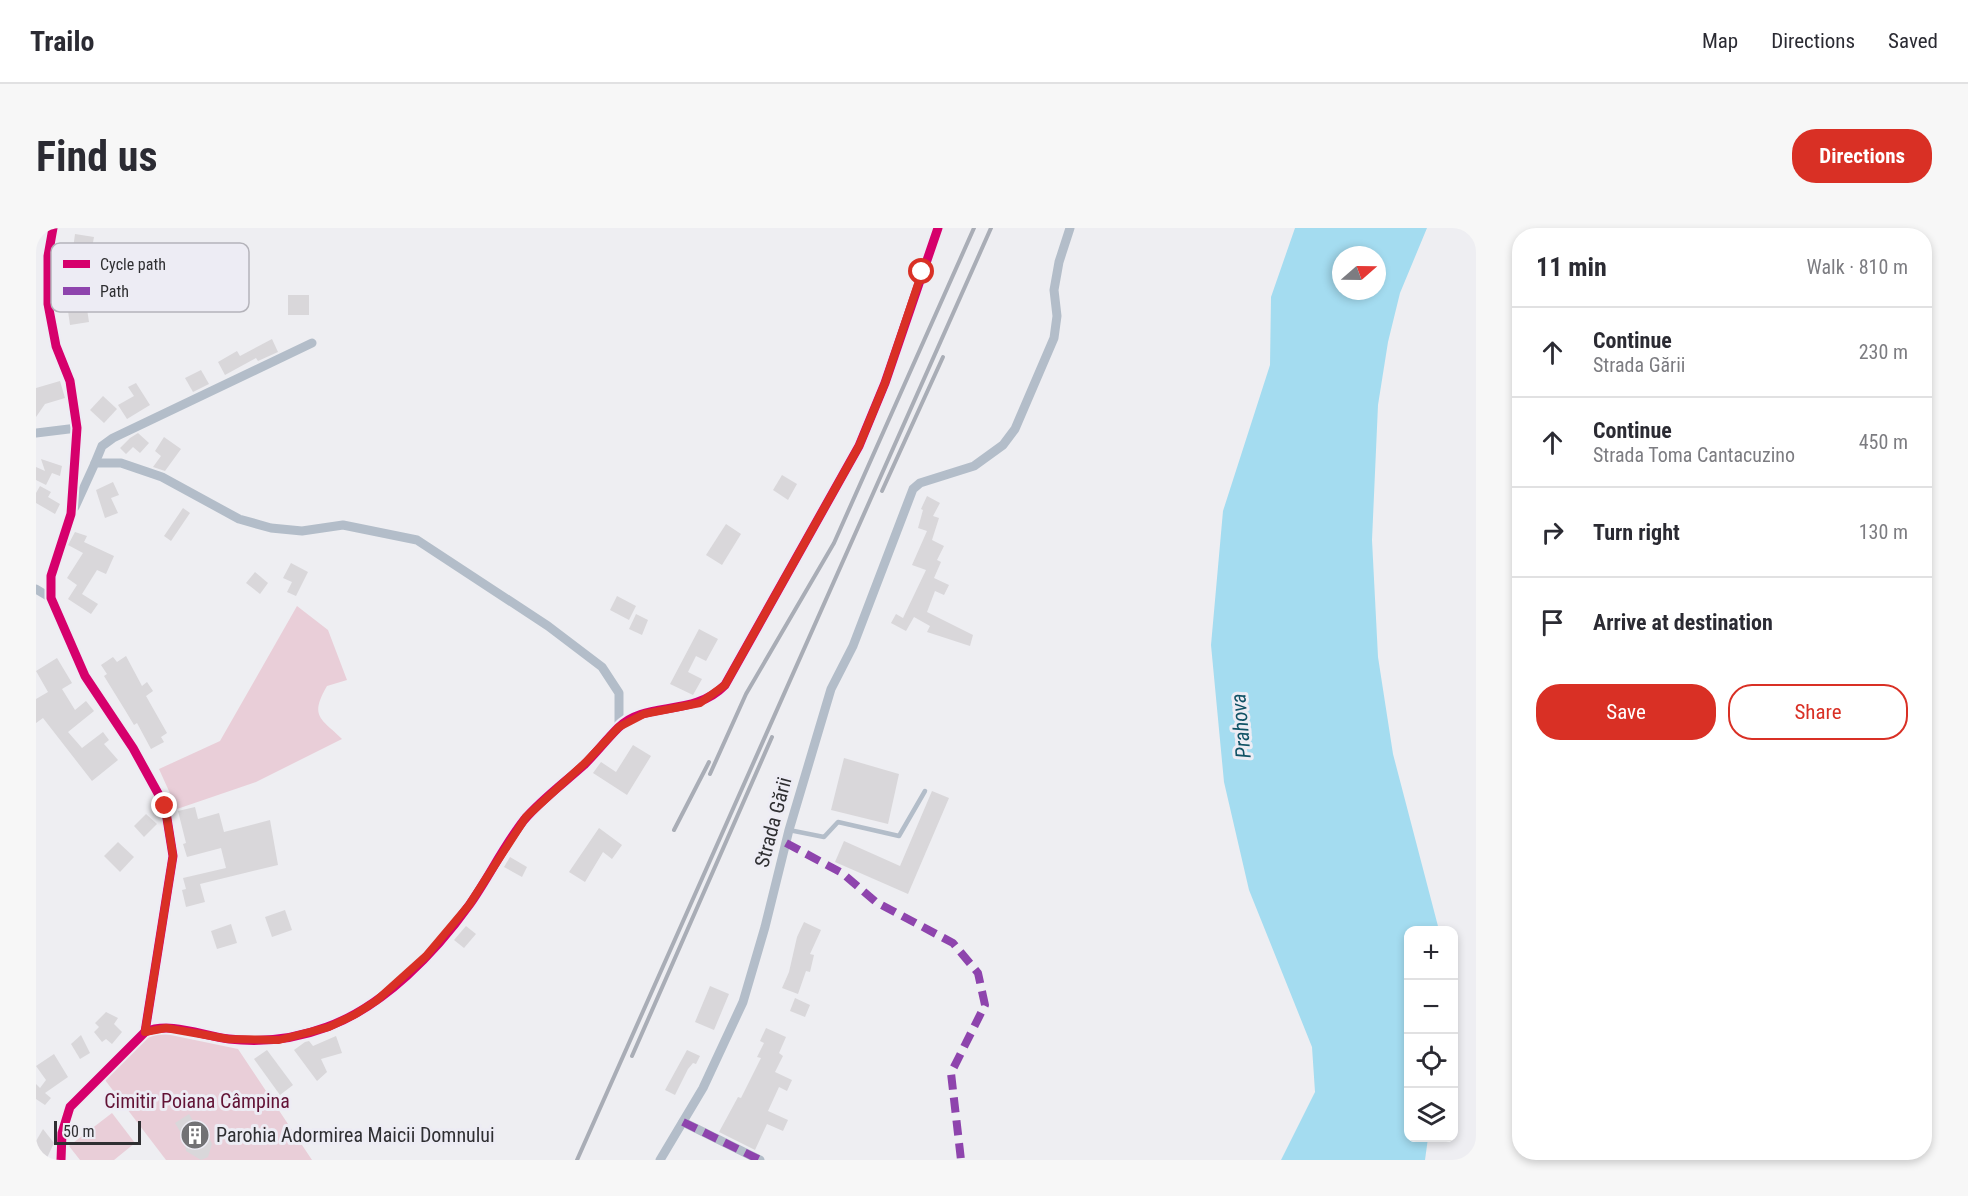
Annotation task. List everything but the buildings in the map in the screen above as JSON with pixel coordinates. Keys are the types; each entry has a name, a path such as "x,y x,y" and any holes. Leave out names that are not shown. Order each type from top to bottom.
{"street":[{"path":"53,228 48,256 48,304 56,346 70,381 77,428 72,514"},
{"path":"61,1160 62,1133 70,1107 145,1032 166,1028 228,1039 279,1040 329,1027 369,1006 426,956 451,928 526,817 586,762 619,727 644,714 692,705 710,698 725,685 864,436 938,228"},
{"name":"Strada Gării","path":"660,1160 703,1088 743,1002 765,927 789,830 831,689 853,646 913,489 920,483 974,466 1003,445 1015,429 1054,338 1058,316 1054,290 1059,262 1070,228"},
{"path":"36,305 48,304"},
{"path":"145,1032 173,856 169,823 165,806 154,783 85,676 51,598 51,576 72,514 102,446 113,438 312,343"},
{"path":"36,432 77,428"},
{"path":"95,463 121,462 162,477 238,519 271,528 302,531 343,525 417,540 548,626 602,668 619,693 619,727"},
{"path":"36,589 51,598"},
{"path":"683,1122 760,1160"}],"lane":[{"path":"789,830 824,837 838,822 899,836 925,791"}],"green space":[{"path":"297,606 328,630 347,680 327,686 318,711 323,721 342,739 256,782 177,809 159,769 220,741"},
{"name":"Cimitir Poiana Câmpina","path":"161,1033 238,1049 312,1160 166,1160 105,1080 147,1035"},
{"path":"112,1113 135,1143 114,1160 80,1160 69,1146"}],"water":[{"name":"Prahova","path":"1295,228 1427,228 1400,293 1388,342 1378,405 1372,540 1378,657 1393,754 1438,926 1404,926 1404,1142 1427,1142 1425,1160 1281,1160 1315,1092 1312,1047 1249,890 1224,782 1211,645 1223,511 1270,365 1271,297"}],"railway":[{"path":"710,774 746,694 834,543 974,228"},
{"path":"577,1160 991,228"},
{"path":"882,491 943,357"},
{"path":"632,1056 772,737"},
{"path":"674,830 709,762"}],"marked path":[{"path":"786,843 842,873 876,902 953,943 978,973 985,1005 951,1073 961,1160"},
{"path":"683,1122 760,1160"}],"cycle path":[{"path":"53,228 48,256 48,304 56,346 70,381 77,428 71,514 51,576 51,598 85,676 133,748 165,806 173,856 145,1032"},
{"path":"61,1160 62,1133 70,1107 145,1032 165,1028 229,1039 279,1039 327,1027 348,1018 388,992 441,941 470,904 524,820 584,765 618,728 629,719 642,714 699,702 725,685 859,446 885,383 938,228"}],"place":[{"name":"Parohia Adormirea Maicii Domnului","path":"195,1135"}],"route":[{"path":"165,806 171,831 173,856 145,1032 155,1028 166,1028 228,1039 279,1040 329,1027 376,1001 426,956 451,928 469,905 526,817 586,762 619,727 644,714 700,703 725,685 859,446 885,383 922,272"}]}
